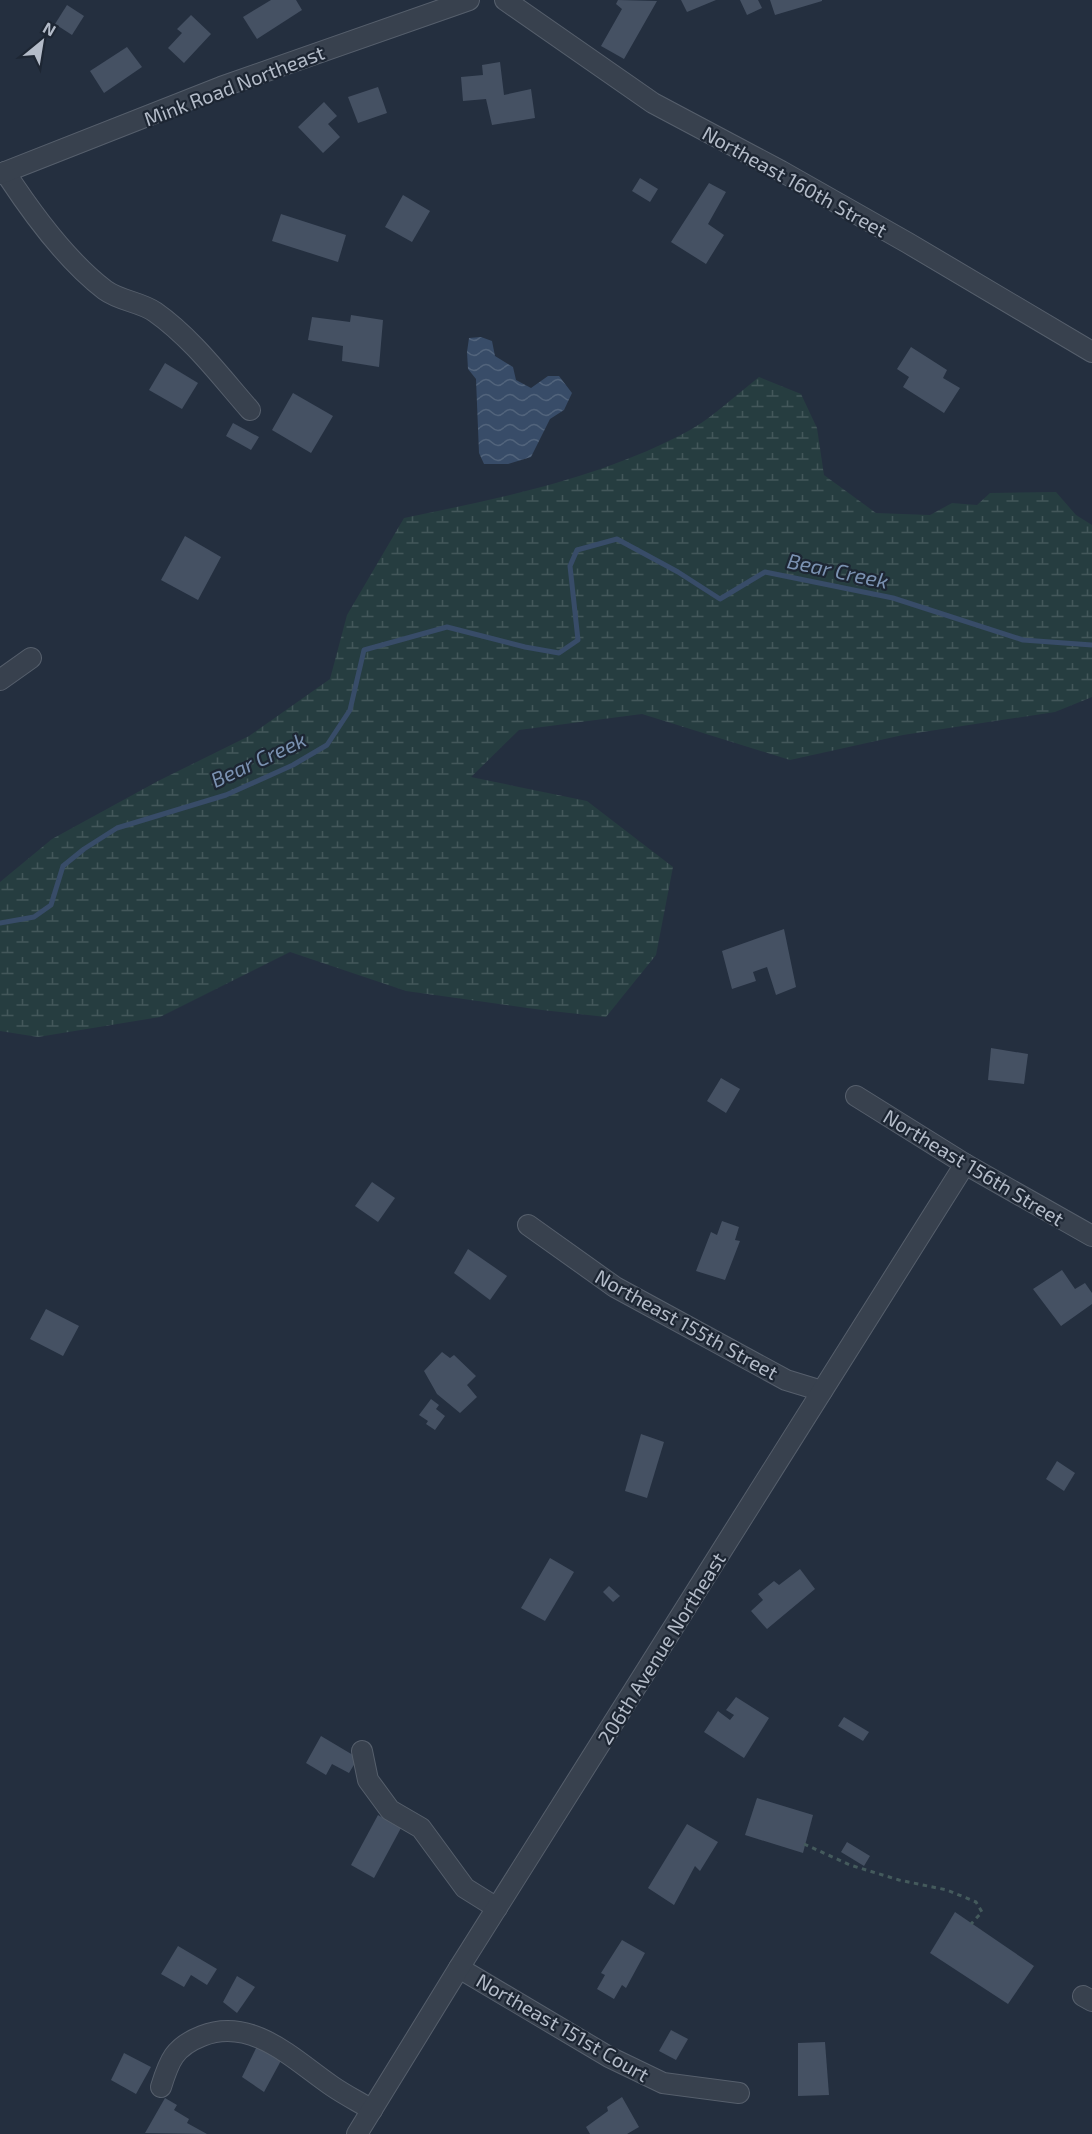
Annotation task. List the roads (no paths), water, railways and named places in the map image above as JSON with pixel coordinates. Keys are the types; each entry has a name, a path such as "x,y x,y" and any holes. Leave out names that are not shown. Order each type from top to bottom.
{"street":[{"name":"Mink Road Northeast","path":"2,173 221,87 469,0"},
{"name":"Northeast 160th Street","path":"505,0 652,103 781,171 1092,352"},
{"path":"2,173 33,214 79,266 106,291 154,311 192,344 250,410"},
{"path":"0,680 31,658"},
{"name":"Northeast 156th Street","path":"856,1096 965,1164 1092,1236"},
{"name":"206th Avenue Northeast","path":"357,2134 965,1164"},
{"name":"Northeast 155th Street","path":"528,1225 615,1287 786,1380 822,1391"},
{"path":"362,1752 368,1780 390,1810 421,1827 465,1887 497,1908"},
{"name":"Northeast 151st Court","path":"459,1968 609,2057 663,2083 739,2093"},
{"path":"161,2087 168,2063 174,2053 184,2045 208,2033 232,2030 246,2032 270,2043 334,2088 372,2110"}],"water":[{"path":"481,337 492,341 495,356 513,367 516,380 531,388 548,376 559,376 572,393 564,410 550,419 531,457 508,464 484,464 479,453 476,379 468,369 467,352 469,338"}],"waterway":[{"name":"Bear Creek","path":"0,923 34,917 51,905 63,866 84,849 117,828 226,795 293,765 327,745 350,710 364,650 447,627 525,647 559,653 578,640 570,566 577,550 617,539 678,572 720,599 765,572 893,598 1023,640 1092,645"}]}
